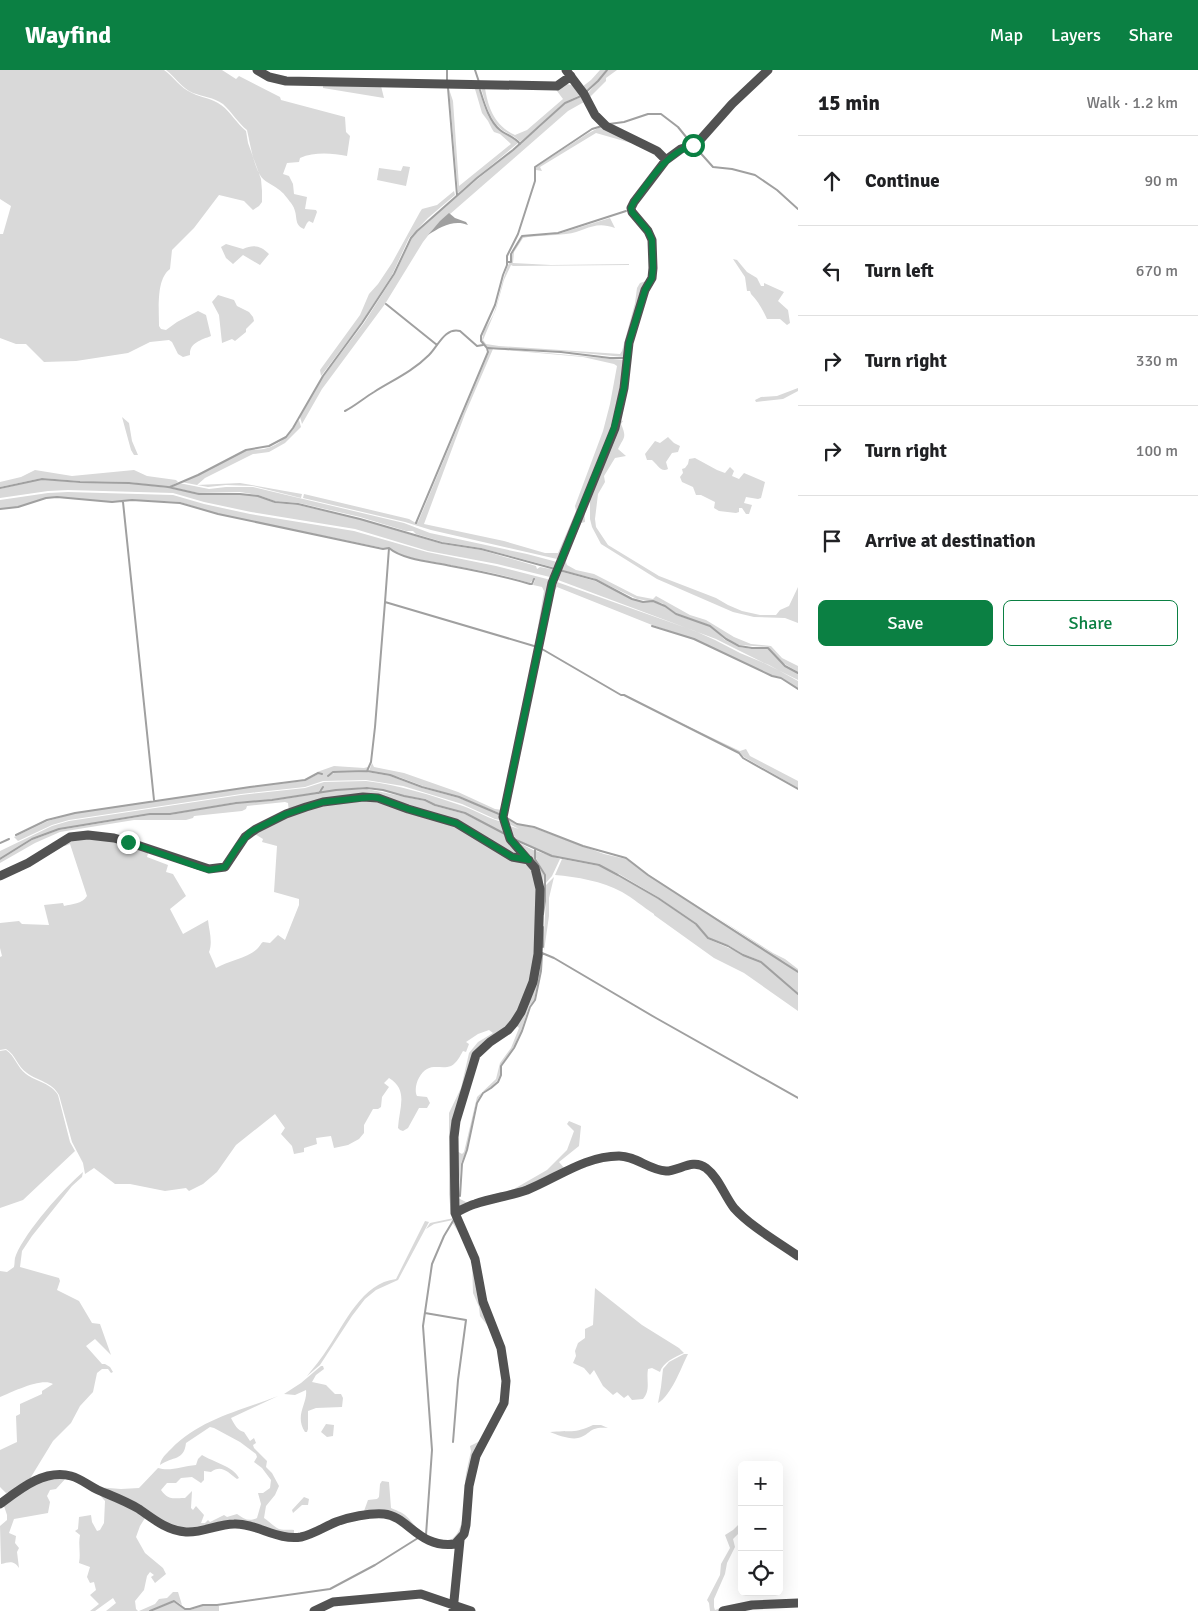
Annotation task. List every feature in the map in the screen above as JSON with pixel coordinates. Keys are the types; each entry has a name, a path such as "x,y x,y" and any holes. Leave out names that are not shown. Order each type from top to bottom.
{"street":[{"path":"257,70 269,77 286,81 557,86 568,73 584,94 595,115 606,126 656,151 666,160"},
{"path":"0,1504 36,1480 52,1476 70,1476 117,1497 162,1524 186,1532 234,1524 279,1535 299,1537 317,1532 338,1522 362,1516 385,1514 393,1516 424,1539 455,1544 464,1534 469,1486 476,1456 504,1403 506,1381 501,1348 483,1302 475,1259 455,1214 454,1137 456,1121 476,1055 514,1023 528,995 537,969 540,889 535,868 510,839 503,817 557,571 614,428 624,388 629,343 645,290 652,278 652,240 648,231 632,212 631,208 666,160 680,149 693,145 700,140 732,104 768,70"},
{"path":"0,876 28,863 70,837 88,834 128,842 209,870 225,867 245,837 256,829 286,814 306,807 323,802 363,797 378,798 456,823 512,857 529,860"},
{"path":"455,1214 475,1204 529,1189 587,1162 604,1157 620,1156 632,1158 662,1170 670,1171 696,1164 704,1166 712,1173 733,1207 742,1216 798,1256"},
{"path":"454,1608 460,1540"},
{"path":"314,1611 333,1602 421,1594 454,1608 471,1611"},
{"path":"723,1611 752,1605 798,1603"}],"shaded area":[{"path":"0,70 164,70 188,91 221,105 246,131 248,143 261,179 262,202 253,210 244,201 219,195 194,228 172,250 170,269 162,280 160,287 159,326 161,329 166,330 198,311 206,315 211,336 194,345 191,348 190,355 183,357 178,354 169,340 150,342 128,353 76,361 44,362 26,344 16,344 0,338 0,234 3,234 11,206 0,199"},
{"path":"166,70 222,70 236,79 239,76 280,97 281,100 345,117 346,132 350,136 347,156 323,154 305,156 300,158 299,162 287,163 283,174 289,176 293,184 294,194 307,197 305,209 316,210 313,223 309,221 304,229 300,227 294,207 287,197 262,177 254,159 247,130 226,107 216,100 189,91"},
{"path":"600,70 606,70 598,81 585,92 582,87"},
{"path":"608,70 617,70 606,78 606,81 589,98 587,94"},
{"path":"323,83 381,86 384,98 323,88"},
{"path":"567,84 575,86 582,94 565,102 520,142 502,130 493,120 481,88 485,88 488,103 494,116 502,127 515,135 527,130 563,99 554,87"},
{"path":"449,89 453,101 459,186 511,144 492,129 482,113 475,89 479,89 486,110 494,125 518,143 458,193"},
{"path":"584,96 584,102 568,111 434,228 423,242 385,304 322,389 302,424 300,417 323,377 364,323 395,274 412,238 418,231 566,103"},
{"path":"600,127 605,127 631,143 596,133 540,167 542,171 536,170 536,167"},
{"path":"403,166 410,167 406,186 377,180 379,168 401,171"},
{"path":"454,191 455,195 428,218 409,238 392,275 362,322 321,376 320,370 360,315 369,294 392,263 422,209 437,205"},
{"path":"449,213 468,225 452,223 428,235 440,221"},
{"path":"610,218 615,228 601,225 561,235 523,238 514,252 513,263 629,265 513,266 511,265 504,280 496,309 483,340 486,344 499,346 620,354 635,303 637,288 640,283 649,280 624,357 487,347 482,342 483,334 494,313 509,263 511,263 512,254 522,237 535,235 558,234"},
{"path":"226,244 243,249 257,247 269,254 260,265 243,255 233,264 226,258 221,247"},
{"path":"733,259 737,260 747,272 757,278 761,286 764,286 764,283 784,292 778,301 788,310 790,323 787,325 780,319 767,319 750,291 747,291 745,277"},
{"path":"218,295 234,300 237,306 249,312 253,317 254,321 246,329 246,332 235,341 232,339 222,343 219,315 212,302"},
{"path":"491,348 624,360 612,429 557,559 303,498 304,494 418,522","holes":["493,349 583,357 617,366 603,431 575,506 576,511 558,553 545,553 504,541 424,524 465,414"]},
{"path":"798,388 798,391 783,399 756,402 755,400 761,397 777,396"},
{"path":"122,417 129,423 132,441 138,455 134,455 131,450"},
{"path":"299,420 301,427 285,443 269,452 253,454 205,478 197,485 181,482 245,451 264,449 275,445 288,434"},
{"path":"619,420 623,421 621,424 624,435 618,449 626,456 615,458 604,476 605,482 598,494 595,519 596,527 608,545 659,576 716,598 742,611 760,615 776,615 780,610 789,606 798,587 798,623 785,618 754,617 733,612 657,579 601,544 590,519 590,493"},
{"path":"668,437 680,446 678,452 672,453 666,462 668,469 663,470 652,460 647,460 645,454 655,441 660,443"},
{"path":"695,458 725,473 730,467 734,471 732,476 739,479 744,473 765,482 761,498 746,497 744,503 752,505 749,514 746,514 742,508 739,508 739,512 736,513 719,511 714,508 715,502 701,495 696,495 693,487 682,482 680,477 683,473 682,469 688,464 689,459"},
{"path":"35,470 72,476 134,470 147,476 176,480 178,482 169,487 129,482 42,478 0,487 0,482 21,477"},
{"path":"42,479 80,483 129,483 199,494 258,496 275,503 298,505 359,519 442,544 481,550 536,566 537,569 540,567 555,570 550,577 497,564 428,551 355,529 251,512 173,493 68,490 0,498 0,489"},
{"path":"179,483 209,489 253,487 404,523 430,533 557,562 556,568 481,548 443,542 416,534 413,531 406,531 360,517 299,503 275,501 258,495 240,492 199,493 170,487"},
{"path":"240,483 302,494 301,498 253,486 226,485 208,487 197,485"},
{"path":"68,492 173,495 250,514 354,531 427,552 547,579 549,580 535,644 544,591 542,587 533,585 534,579 530,583 487,572 415,559 401,555 389,548 218,514 180,502 132,500 112,502 57,497 46,498 18,507 0,509 0,500"},
{"path":"584,509 585,522 581,523 567,555 567,565 576,570 594,574 637,596 653,599 656,596 690,615 706,620 734,637 751,644 771,646 782,658 798,666 798,672 783,663 768,647 740,645 726,639 709,625 677,614 662,603 637,599 593,578 560,570"},
{"path":"559,571 595,581 632,599 653,602 664,606 676,615 710,626 725,640 739,647 752,649 768,648 785,666 798,673 798,680 716,639 558,580"},
{"path":"557,582 695,631 769,665 798,681 798,689 781,677 772,676 694,639 652,625 557,587 553,593"},
{"path":"683,724 740,751 746,749 750,756 798,781 798,788 739,753"},
{"path":"372,763 374,767 404,773 458,792 495,809 503,810 502,814 399,777 369,771"},
{"path":"334,766 368,767 366,771 333,772 327,776 334,773 367,772 390,776 422,788 459,798 502,815 500,820 495,819 462,804 403,786 366,780 323,781 305,787 241,794 69,820 52,825 18,841 14,837 48,821 75,813 250,787 305,781 318,774 323,775 317,772"},
{"path":"366,781 415,791 463,806 503,822 506,834 466,813 436,805 426,799 367,787 320,792 322,787 318,792 272,800 236,802 170,814 127,817 59,829 32,839 0,859 0,851 52,826 69,821 241,795 305,788 324,782"},
{"path":"367,789 425,801 435,806 465,814 508,836 523,855 512,856 463,825 378,796 289,812 288,803 285,802 247,806 242,811 194,816 186,820 134,820 60,832 35,843 0,863 0,860 32,840 59,830 150,815 170,815 236,803 272,801 336,790"},
{"path":"367,798 454,824 528,861 538,879 535,969 514,1021 483,1046 454,1119 453,1214 451,1215 449,1194 449,1113 461,1088 469,1053 478,1042 493,1033 489,1030 478,1034 466,1042 469,1044 466,1052 463,1051 453,1065 430,1068 421,1074 416,1085 416,1093 417,1096 427,1097 430,1103 427,1108 419,1108 408,1128 403,1131 398,1128 401,1094 399,1088 389,1078 384,1083 389,1087 382,1097 381,1107 373,1109 364,1125 364,1133 359,1139 348,1145 334,1148 331,1136 316,1138 317,1144 304,1148 304,1152 294,1154 292,1146 281,1134 285,1128 275,1114 236,1145 217,1172 203,1184 189,1191 186,1188 165,1191 130,1184 115,1184 94,1168 85,1174 83,1163 72,1142 59,1095 49,1084 31,1076 24,1070 6,1049 0,1050 0,957 2,956 0,948 0,923 19,921 22,924 49,925 44,905 63,903 64,906 85,899 87,896 70,844 65,846 59,845 87,836 149,850 147,857 168,865 166,872 173,874 186,896 170,909 183,934 208,920 211,940 209,952 216,968 250,954 262,942 270,943 278,935 285,940 299,905 299,899 274,892 277,846 262,842 263,839 253,833 302,810"},
{"path":"506,817 517,824 534,828 604,854 626,859 659,882 774,955 715,916 785,959 798,969 798,972 779,958 798,973 798,994 761,961 709,938 696,924 658,897 619,874 599,865 552,856 509,836 510,826 519,829 505,822"},
{"path":"510,838 535,851 534,859 544,875 541,887 539,878"},
{"path":"536,851 560,859 552,876 545,884 545,875 536,858"},
{"path":"562,859 599,866 618,875 657,898 696,925 708,939 761,962 798,995 798,1011 744,973 714,958 622,892 589,880 555,875"},
{"path":"554,877 549,898 549,916 544,951 545,886"},
{"path":"544,887 542,963 534,1000 529,1006 513,1048 501,1065 497,1081 491,1088 483,1092 496,1079 500,1063 511,1048 519,1028 515,1024 529,995"},
{"path":"6,1050 26,1074 48,1085 58,1095 70,1142 75,1151 23,1200 0,1208 0,1051"},
{"path":"482,1093 476,1103 467,1150 461,1163 458,1198 470,1204 470,1201 514,1189 547,1170 567,1150 574,1131 567,1124 569,1121 581,1126 579,1146 559,1162 565,1169 539,1182 455,1212 455,1150 462,1154 464,1152 477,1097"},
{"path":"83,1172 82,1177 72,1186 22,1251 20,1267 59,1278 57,1290 79,1301 92,1323 100,1324 111,1355 95,1339 86,1346 102,1364 110,1367 113,1372 111,1373 108,1369 102,1369 97,1373 93,1392 80,1406 71,1423 53,1441 31,1480 6,1493 0,1487 0,1450 17,1442 16,1416 20,1414 20,1404 42,1394 42,1391 53,1384 42,1382 0,1397 0,1271 7,1272 14,1267 16,1255 28,1234 56,1199"},
{"path":"454,1218 473,1255 484,1311 501,1351 505,1384 503,1395 502,1367 496,1342 491,1330 480,1316 479,1307 473,1293 472,1261 464,1241 452,1222 453,1220 434,1224 426,1229 430,1223"},
{"path":"425,1221 429,1222 398,1280 376,1290 365,1299 320,1365 307,1376 326,1352 348,1316 364,1296 384,1282 396,1279"},
{"path":"595,1288 642,1325 684,1353 673,1358 660,1372 652,1368 648,1369 648,1388 643,1399 632,1400 628,1395 624,1398 617,1392 613,1395 603,1386 594,1370 590,1375 584,1368 573,1363 578,1343 585,1338 585,1329 593,1325"},
{"path":"684,1354 688,1354 675,1381 667,1394 658,1403 663,1369 669,1362"},
{"path":"321,1366 324,1369 316,1375 312,1382 326,1385 335,1394 341,1394 343,1398 342,1407 316,1408 308,1411 308,1429 305,1432 302,1426 301,1415 306,1390 295,1395 284,1394"},
{"path":"503,1395 501,1406 473,1459 463,1529 456,1540 448,1543 439,1543 394,1517 378,1513 362,1513 346,1517 309,1533 299,1535 284,1535 240,1523 188,1531 161,1523 118,1496 96,1487 139,1488 158,1468 172,1469 196,1465 202,1455 228,1467 239,1478 237,1479 221,1469 211,1472 204,1471 204,1480 201,1483 192,1477 181,1478 176,1483 167,1483 161,1490 164,1494 172,1498 185,1498 192,1491 191,1508 193,1510 196,1506 204,1515 201,1523 205,1523 208,1520 210,1522 224,1515 227,1517 237,1514 249,1520 257,1518 261,1504 258,1493 263,1493 270,1488 271,1480 262,1468 254,1462 257,1457 256,1454 240,1442 210,1427 186,1443 183,1453 160,1465 167,1453 195,1430 221,1417 278,1396 231,1418 236,1427 244,1432 250,1441 254,1438 256,1443 253,1445 254,1448 267,1461 266,1467 272,1473 279,1486 275,1495 266,1506 264,1518 279,1529 294,1530 294,1534 304,1533 332,1520 364,1511 368,1500 379,1497 382,1481 389,1482 391,1508 404,1514 427,1536 440,1541 450,1540 456,1535 461,1526 465,1477 471,1451 470,1446 480,1441 501,1404"},
{"path":"326,1424 334,1425 333,1436 327,1437 321,1432"},
{"path":"593,1425 601,1425 608,1428 593,1429 582,1437 575,1438 564,1437 550,1432 576,1431"},
{"path":"67,1477 56,1489 50,1490 47,1496 50,1502 48,1513 14,1519 9,1533 16,1536 15,1543 19,1548 17,1552 19,1568 17,1565 9,1562 1,1564 0,1526 7,1520 3,1503 38,1481"},
{"path":"97,1492 124,1503 145,1518 136,1537 145,1553 163,1568 166,1574 155,1583 151,1577 154,1575 150,1572 147,1576 144,1590 135,1601 138,1611 106,1611 116,1603 113,1598 95,1611 90,1611 99,1604 90,1595 96,1590 94,1582 90,1583 87,1577 90,1567 79,1563 80,1535 75,1531 78,1529 79,1517 91,1515 92,1522 97,1531 100,1530 104,1523 105,1501"},
{"path":"304,1497 309,1499 308,1505 302,1505 293,1513 292,1510"},
{"path":"738,1525 738,1534 733,1539 735,1547 714,1599 715,1610 720,1608 719,1611 710,1611 707,1600 720,1575 721,1564 730,1548 725,1535"},
{"path":"173,1592 178,1592 182,1605 174,1600 149,1611 139,1611 155,1604 159,1599 167,1598"},
{"path":"174,1601 185,1609 219,1606 219,1611 151,1611"}],"waterway":[{"path":"447,70 447,80"},
{"path":"475,70 479,82"},
{"path":"586,92 607,70"},
{"path":"448,88 457,195"},
{"path":"480,90 493,122 500,130 520,144"},
{"path":"170,487 246,450 269,446 286,437 323,376 362,323 394,274 411,238 417,231 477,178 513,150 565,103 581,96"},
{"path":"609,124 624,122 648,114 661,114 678,127 691,143"},
{"path":"416,523 488,352 481,341 481,336 495,305 507,265 507,256 518,234 535,181 535,167 592,129 602,126"},
{"path":"696,148 713,167 732,169 755,175 777,190 798,209"},
{"path":"508,262 511,262 511,254 522,236 558,233 626,211"},
{"path":"386,304 437,345"},
{"path":"345,411 416,366 450,332 460,331 477,346 483,345"},
{"path":"488,348 623,358"},
{"path":"0,488 42,479 129,483 168,487 199,494 258,496 275,502 298,504 360,519 442,543 481,549 555,569"},
{"path":"0,509 18,507 46,498 57,497 112,502 132,500 180,503 218,514 383,549 389,548"},
{"path":"123,502 154,800"},
{"path":"385,602 389,548 410,558 427,562 491,574 530,584 532,584 534,579"},
{"path":"559,570 596,580 632,599 643,602 653,601 665,606 676,614 710,626 726,639 739,646 768,648 785,666 798,673"},
{"path":"367,771 371,762 375,727 385,602 534,646"},
{"path":"652,626 694,639 772,676 781,678 798,689"},
{"path":"542,649 621,695 739,753 743,758 798,789"},
{"path":"328,776 333,772 367,771 390,775 422,787 459,797 499,814"},
{"path":"16,835 47,820 75,813 305,780 318,773 322,774"},
{"path":"319,793 323,787"},
{"path":"0,859 32,839 59,829 150,814 170,814 236,803 272,800 336,790 367,788 425,800 435,805 465,813 505,834"},
{"path":"507,818 517,824 534,827 583,846 626,858 648,875 798,972"},
{"path":"0,843 9,839"},
{"path":"516,840 552,856 599,865 618,875 658,898 696,924 708,938 761,962 798,994"},
{"path":"535,850 535,859 545,875 543,914"},
{"path":"543,927 543,947"},
{"path":"542,953 554,958 798,1098"},
{"path":"460,1196 462,1164 467,1150 477,1103 483,1093 498,1082 501,1075 501,1066 514,1048 522,1031 530,1007 535,1000 541,971 542,954"},
{"path":"426,1535 432,1450 423,1326 432,1264 444,1236 453,1221"},
{"path":"425,1313 466,1320 458,1380 453,1442"},
{"path":"150,1611 174,1601 185,1609 190,1609 203,1605 217,1605 330,1589 375,1565 418,1538"}],"route":[{"path":"128,842 209,870 225,867 238,846 250,832 286,814 323,802 372,797 390,801 408,809 456,823 512,857 529,860 510,839 503,817 552,583 614,428 624,388 629,343 645,290 652,278 652,240 648,231 632,212 631,208 666,160 680,149 693,145"}]}
